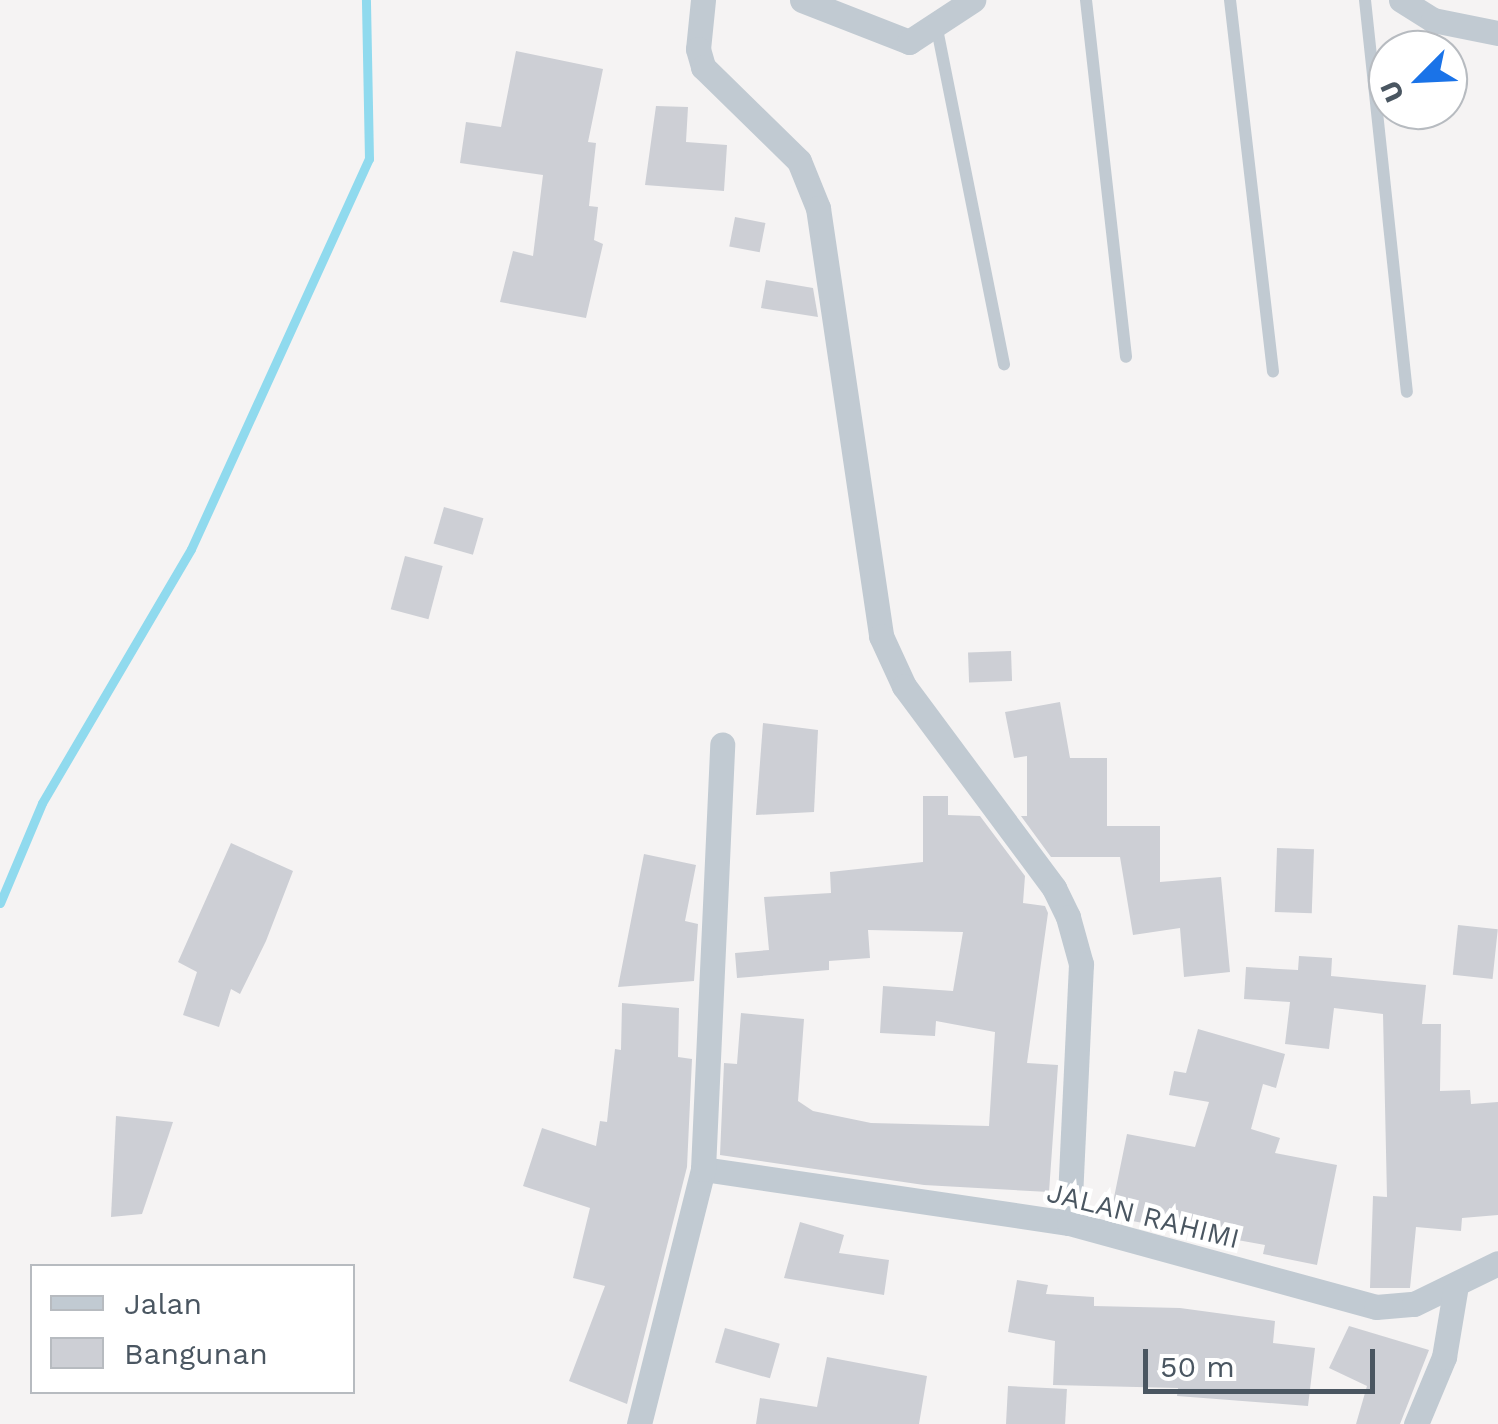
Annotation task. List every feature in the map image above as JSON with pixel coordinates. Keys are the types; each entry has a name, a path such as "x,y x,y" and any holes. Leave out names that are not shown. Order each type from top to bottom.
{"street":[{"path":"703,0 703,67 799,161 818,208 881,636 904,686 1054,888 1068,917 1081,964 1069,1223"},
{"path":"802,0 909,42 937,29 974,0"},
{"path":"1401,0 1433,20 1498,33"},
{"path":"641,1424 703,1169 722,744"},
{"name":"JALAN RAHIMI","path":"703,1169 1069,1223 1376,1307 1414,1304 1498,1262"},
{"path":"1416,1424 1444,1357 1456,1285"}],"lane":[{"path":"1086,0 1126,357"},
{"path":"1230,0 1273,372"},
{"path":"1366,0 1407,392"},
{"path":"937,29 1004,364"}],"building":[{"path":"516,51 603,69 588,142 596,143 589,206 598,207 594,240 603,244 586,318 500,302 513,251 533,256 543,175 460,163 466,122 501,127"},
{"path":"656,106 688,107 686,142 727,145 724,191 645,185"},
{"path":"735,217 765,223 760,252 729,246"},
{"path":"766,280 813,288 818,317 761,308"},
{"path":"444,507 483,518 473,555 434,544"},
{"path":"405,556 443,566 428,619 391,609"},
{"path":"1011,651 1012,681 969,682 968,653"},
{"path":"1060,702 1070,758 1107,758 1107,826 1160,826 1160,882 1221,877 1230,972 1184,977 1180,928 1133,935 1120,857 1051,857 1021,816 1027,816 1027,756 1014,758 1005,712"},
{"path":"763,723 818,730 814,812 756,815"},
{"path":"923,796 948,796 948,815 980,816 1025,876 1023,903 1045,906 1048,913 1027,1063 1058,1065 1049,1192 924,1185 720,1155 724,1063 737,1064 741,1013 804,1019 798,1101 813,1111 871,1123 989,1126 995,1032 936,1021 935,1036 880,1033 883,986 953,991 963,932 868,930 870,958 829,961 829,970 737,978 735,953 769,950 764,897 831,893 830,872 923,862"},
{"path":"231,843 293,871 266,941 240,994 231,989 219,1027 183,1015 197,972 178,962"},
{"path":"1277,848 1314,849 1312,913 1275,912"},
{"path":"644,854 696,865 685,921 698,924 694,981 618,987"},
{"path":"1458,925 1498,929 1493,979 1453,975"},
{"path":"1299,956 1332,958 1331,976 1426,985 1422,1024 1441,1024 1440,1091 1470,1090 1471,1104 1498,1102 1498,1215 1462,1218 1461,1231 1416,1227 1410,1288 1370,1288 1373,1196 1387,1197 1383,1014 1334,1008 1329,1049 1285,1044 1290,1002 1244,999 1246,967 1298,970"},
{"path":"622,1003 679,1008 678,1057 692,1059 687,1167 627,1404 569,1381 605,1286 573,1278 590,1208 523,1186 542,1128 596,1146 600,1121 607,1122 615,1049 621,1050"},
{"path":"1198,1029 1285,1054 1276,1088 1263,1084 1251,1129 1280,1138 1275,1153 1337,1165 1317,1265 1263,1254 1265,1245 1110,1217 1127,1134 1195,1147 1209,1102 1169,1095 1174,1071 1186,1073"},
{"path":"116,1116 173,1122 142,1214 111,1217"},
{"path":"800,1222 844,1235 839,1253 889,1260 884,1295 784,1278"},
{"path":"1017,1280 1048,1285 1046,1294 1094,1297 1094,1306 1180,1308 1275,1321 1273,1343 1315,1348 1308,1406 1177,1396 1178,1388 1053,1385 1055,1341 1008,1332"},
{"path":"1349,1326 1429,1350 1400,1424 1356,1424 1367,1386 1329,1368"},
{"path":"725,1328 780,1344 770,1378 715,1363"},
{"path":"827,1357 927,1376 919,1424 756,1424 760,1398 817,1407"},
{"path":"1008,1386 1067,1389 1065,1424 1006,1424"}],"waterway":[{"path":"0,903 42,803 191,549 369,159 366,0"}]}
